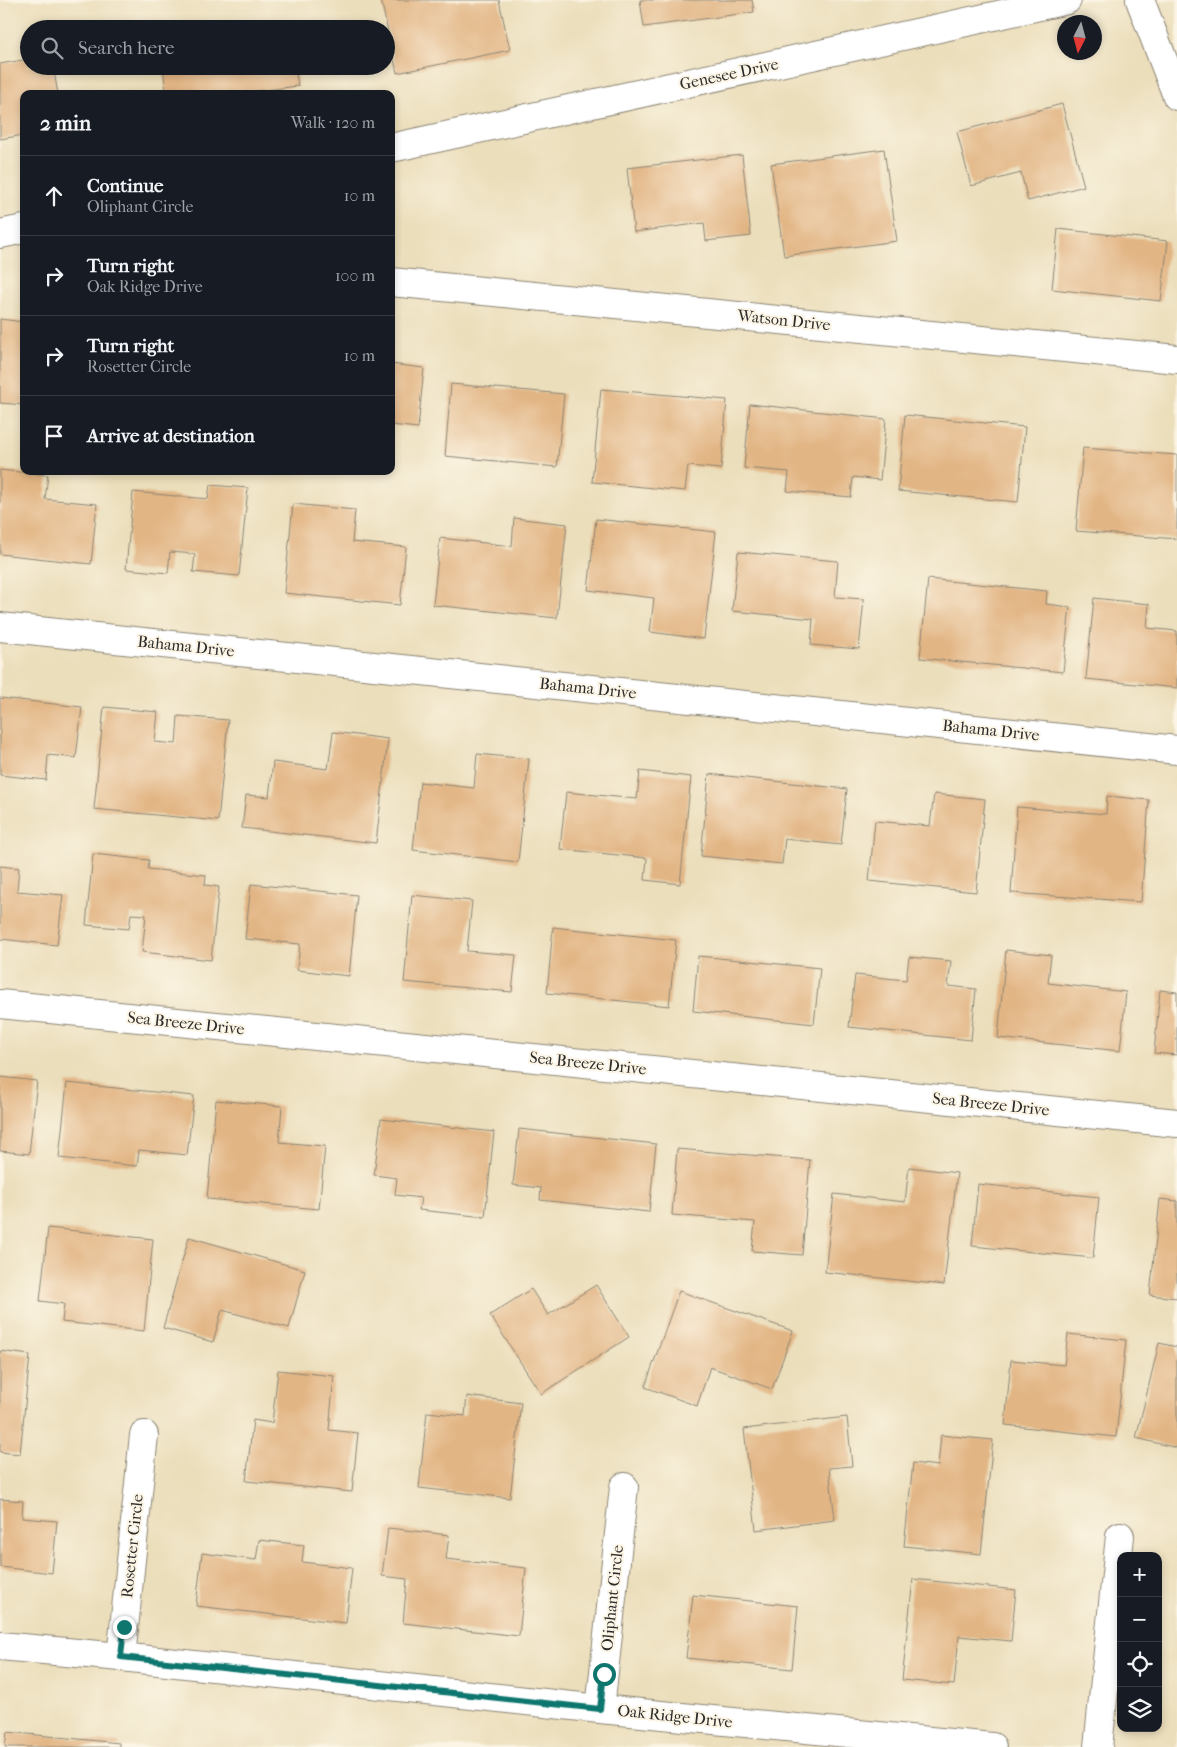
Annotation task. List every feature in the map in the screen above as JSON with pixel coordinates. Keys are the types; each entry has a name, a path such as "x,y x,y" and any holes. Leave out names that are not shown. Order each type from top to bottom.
{"street":[{"name":"Genesee Drive","path":"395,147 1067,0"},
{"path":"1140,0 1177,96"},
{"path":"0,234 20,230"},
{"path":"0,244 20,246"},
{"name":"Watson Drive","path":"395,282 1177,359"},
{"name":"Bahama Drive","path":"0,627 1177,750"},
{"name":"Sea Breeze Drive","path":"0,1004 1177,1123"},
{"name":"Rosetter Circle","path":"121,1657 144,1435"},
{"name":"Oliphant Circle","path":"600,1709 624,1487"},
{"path":"1098,1747 1120,1536"},
{"name":"Oak Ridge Drive","path":"0,1646 121,1657 600,1709 992,1747"}],"building":[{"path":"381,0 499,0 510,50 397,73 395,64 395,20 385,20"},
{"path":"640,0 752,0 754,12 644,27"},
{"path":"20,61 20,75 55,75 57,90 20,90 20,136 0,139 0,64"},
{"path":"164,75 296,75 298,86 266,90 166,90"},
{"path":"1062,104 1084,186 1028,201 1021,173 971,186 957,132"},
{"path":"884,149 897,241 784,256 771,164"},
{"path":"742,155 751,236 706,241 704,223 634,232 627,168"},
{"path":"1058,229 1168,241 1161,301 1052,289"},
{"path":"0,319 20,322 20,405 0,403"},
{"path":"395,364 424,368 418,428 395,425"},
{"path":"451,384 564,394 557,467 445,456"},
{"path":"601,389 727,400 721,469 688,466 685,491 592,482"},
{"path":"750,404 886,419 880,480 853,477 851,497 787,491 789,472 744,468"},
{"path":"905,415 1025,427 1018,502 898,491"},
{"path":"1083,448 1177,455 1177,539 1076,531"},
{"path":"0,470 20,472 20,475 48,475 45,499 97,504 91,564 0,554"},
{"path":"210,485 248,488 239,576 193,572 195,554 170,552 168,573 126,569 133,492 208,499"},
{"path":"293,504 355,510 352,542 406,547 400,605 284,593"},
{"path":"514,518 567,524 557,618 433,605 440,538 512,546"},
{"path":"596,519 716,532 704,639 650,632 654,598 588,590"},
{"path":"738,552 838,561 835,597 864,599 859,649 811,645 813,619 732,611"},
{"path":"928,579 1047,591 1046,604 1070,607 1063,672 920,658"},
{"path":"1094,598 1149,604 1147,628 1177,631 1177,688 1086,679"},
{"path":"0,698 82,707 76,758 48,755 46,780 0,775"},
{"path":"104,707 158,712 155,742 176,744 178,716 228,720 218,821 94,809"},
{"path":"333,732 388,739 376,843 242,828 246,795 269,797 273,762 328,769"},
{"path":"477,754 529,759 518,862 413,850 420,782 474,788"},
{"path":"640,771 691,777 680,884 645,880 647,858 560,849 566,792 637,799"},
{"path":"709,774 847,789 841,845 785,839 782,864 701,856"},
{"path":"934,794 985,799 976,892 869,881 875,821 930,826"},
{"path":"1107,796 1149,800 1141,902 1011,893 1017,807 1106,814"},
{"path":"93,854 149,860 148,869 206,875 205,885 219,887 211,960 142,952 146,915 131,914 129,929 86,925"},
{"path":"0,866 19,868 17,891 63,895 57,945 0,939"},
{"path":"251,884 357,895 349,976 297,970 300,944 245,939"},
{"path":"412,895 472,901 467,951 516,955 512,992 404,982"},
{"path":"553,927 676,940 669,1006 547,993"},
{"path":"1006,950 1051,955 1048,983 1126,992 1120,1051 998,1038"},
{"path":"698,956 820,968 814,1024 693,1011"},
{"path":"909,957 951,961 948,986 976,989 971,1040 849,1027 855,975 906,980"},
{"path":"1160,990 1177,992 1177,1055 1154,1053"},
{"path":"0,1077 37,1081 29,1154 0,1151"},
{"path":"67,1083 194,1096 187,1155 139,1150 137,1166 59,1158"},
{"path":"216,1100 282,1106 279,1142 325,1146 319,1209 207,1199"},
{"path":"381,1119 494,1132 485,1217 419,1210 421,1198 395,1195 397,1178 374,1175"},
{"path":"519,1129 656,1144 649,1212 540,1200 541,1188 513,1185"},
{"path":"677,1149 810,1160 802,1255 752,1251 755,1222 672,1215"},
{"path":"909,1167 957,1173 944,1285 825,1272 834,1194 905,1202"},
{"path":"978,1184 1099,1197 1093,1258 972,1246"},
{"path":"1160,1199 1177,1201 1177,1298 1150,1295"},
{"path":"48,1228 153,1239 144,1331 62,1322 64,1304 40,1301"},
{"path":"189,1237 305,1270 289,1328 222,1310 213,1342 163,1328"},
{"path":"596,1285 629,1337 541,1394 490,1315 531,1289 548,1315"},
{"path":"679,1291 793,1331 772,1389 710,1367 697,1406 645,1387"},
{"path":"1068,1334 1126,1340 1116,1437 1005,1425 1011,1360 1064,1365"},
{"path":"1159,1343 1177,1347 1177,1448 1136,1438"},
{"path":"0,1351 30,1355 20,1454 0,1452"},
{"path":"278,1370 334,1376 329,1430 358,1433 352,1492 246,1481 253,1420 272,1423"},
{"path":"467,1396 521,1403 510,1498 419,1488 427,1412 465,1416"},
{"path":"847,1417 852,1466 829,1468 835,1520 756,1530 744,1429"},
{"path":"941,1435 993,1440 981,1554 904,1546 913,1463 938,1466"},
{"path":"0,1499 23,1501 22,1518 57,1521 52,1573 0,1567"},
{"path":"388,1528 449,1535 446,1559 526,1568 519,1636 403,1623 407,1579 382,1576"},
{"path":"259,1540 304,1545 302,1562 352,1568 346,1623 196,1606 202,1553 256,1560"},
{"path":"913,1579 1016,1590 1011,1641 959,1636 954,1685 902,1680"},
{"path":"693,1595 798,1606 792,1669 686,1658"},
{"path":"7,1732 119,1743 119,1747 5,1747"}],"route":[{"path":"124,1627 121,1657 600,1709 604,1674"}]}
